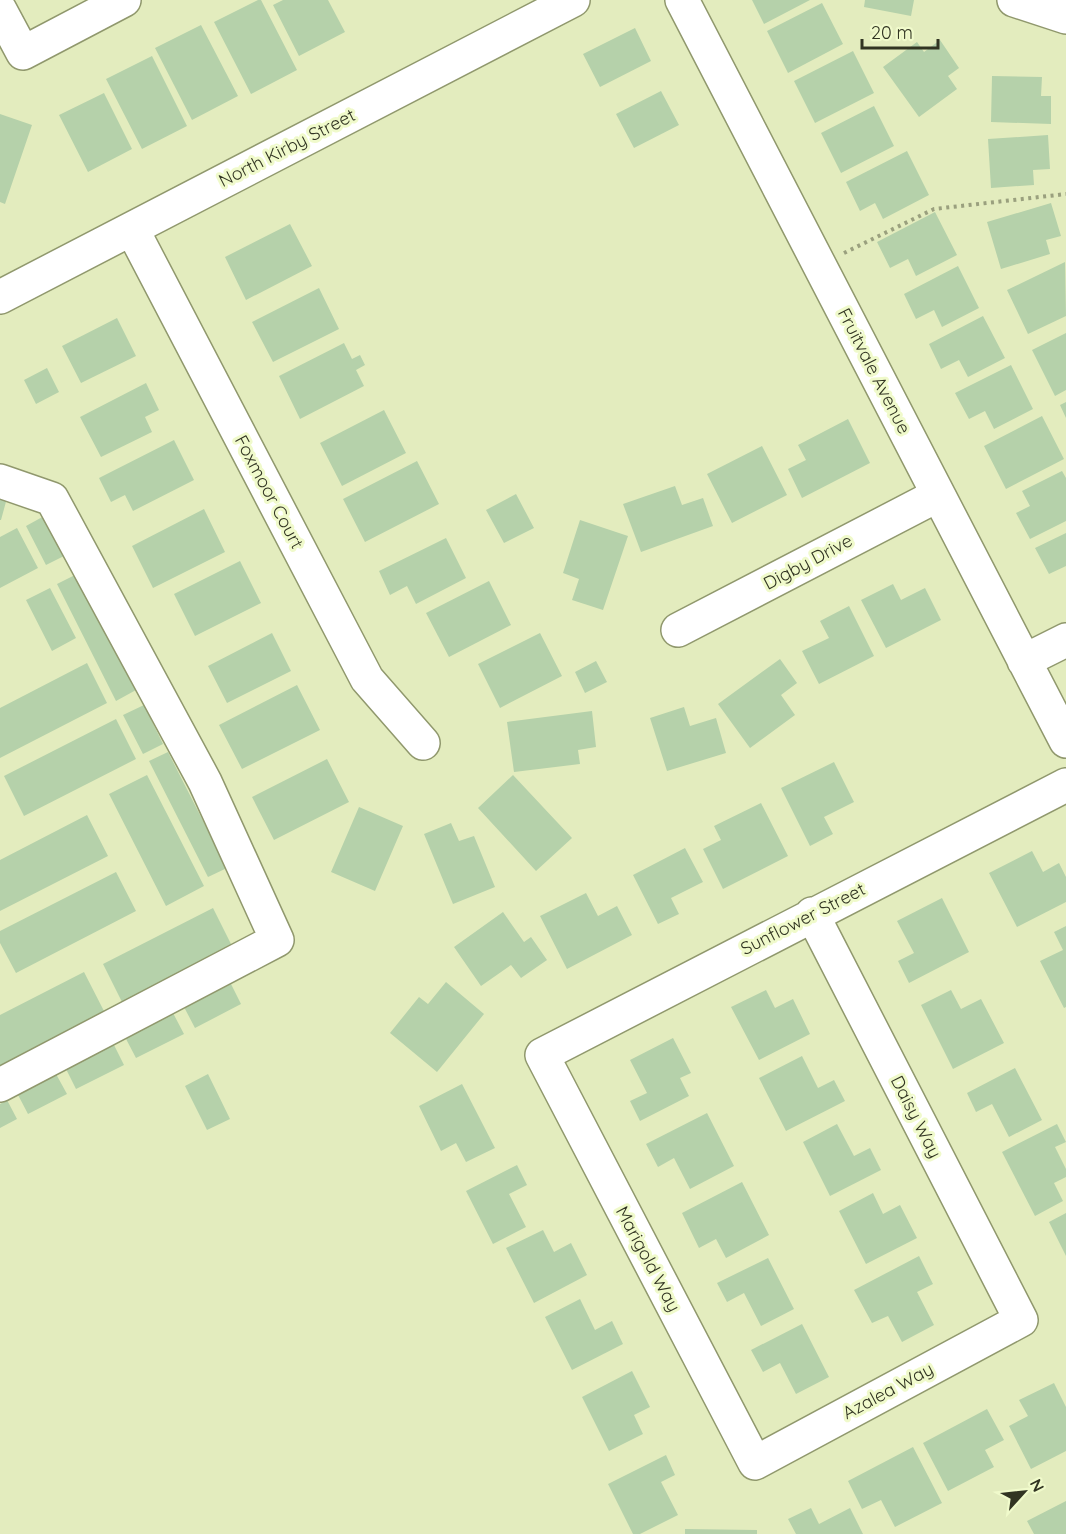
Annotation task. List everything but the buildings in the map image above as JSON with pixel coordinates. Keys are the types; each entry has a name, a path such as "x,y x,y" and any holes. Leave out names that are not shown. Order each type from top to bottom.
{"street":[{"path":"0,10 23,53 124,0"},
{"name":"North Kirby Street","path":"0,297 573,0"},
{"name":"Fruitvale Avenue","path":"682,0 1066,741"},
{"path":"1014,0 1066,17"},
{"name":"Foxmoor Court","path":"132,229 367,679 423,744"},
{"path":"0,481 52,499 205,782 277,940 0,1085"},
{"name":"Digby Drive","path":"678,630 938,495"},
{"path":"1024,661 1066,640"},
{"name":"Sunflower Street","path":"542,1055 1066,785"},
{"name":"Daisy Way","path":"812,914 1021,1320"},
{"name":"Marigold Way","path":"542,1055 755,1463"},
{"name":"Azalea Way","path":"755,1463 1021,1320"}],"path":[{"path":"838,255 934,209 1066,194"}]}
